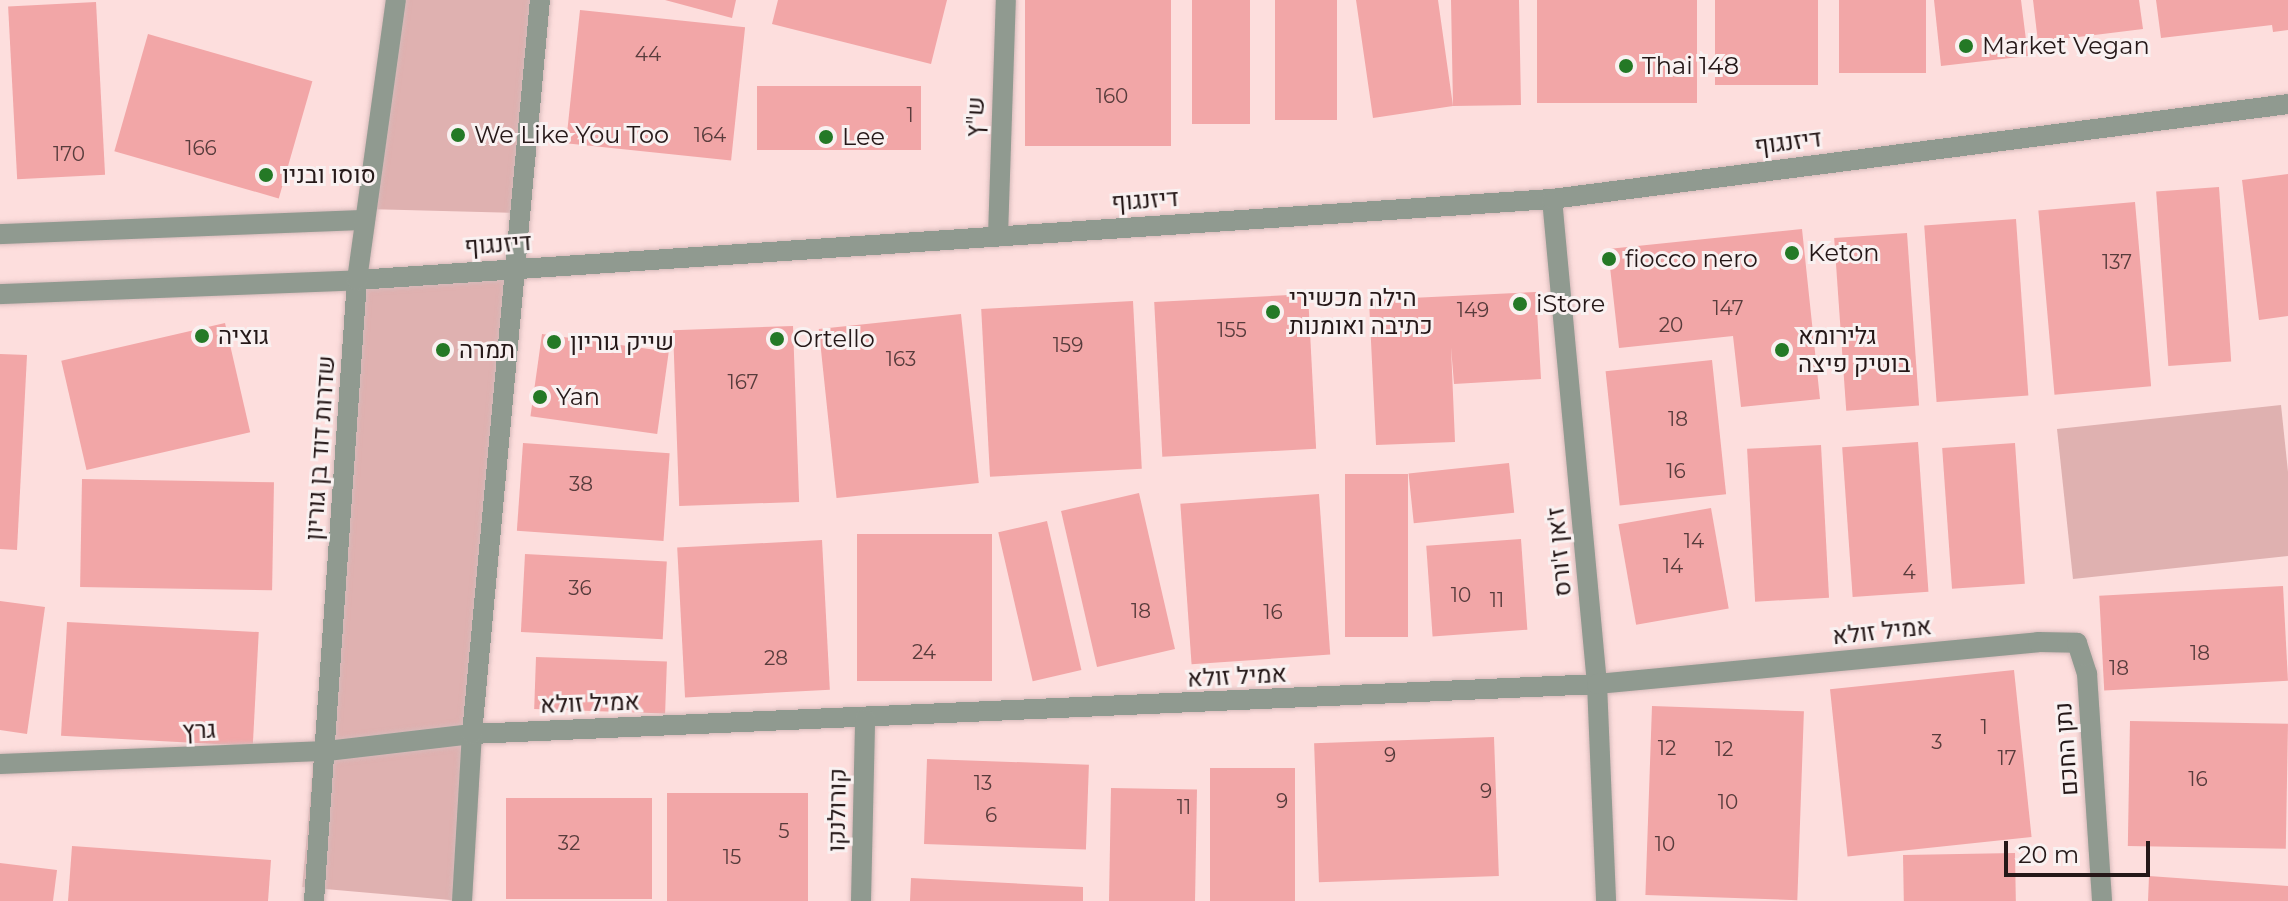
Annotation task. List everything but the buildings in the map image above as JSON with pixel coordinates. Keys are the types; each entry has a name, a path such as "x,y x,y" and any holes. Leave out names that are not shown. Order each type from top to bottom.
{"street":[{"name":"שדרות דוד בן גוריון","path":"314,901 327,751 357,280 396,0"},
{"path":"462,901 472,734 540,0"},
{"name":"ש\"ץ","path":"998,236 1006,0"},
{"name":"דיזנגוף","path":"0,294 357,280 1552,199 2288,104"},
{"name":"ז'אן ז'ורס","path":"1552,199 1597,684 1606,901"},
{"path":"0,234 365,220"},
{"name":"אמיל זולא","path":"399,743 472,734 865,719 1597,684 2038,642 2077,643"},
{"name":"נתן החכם","path":"2077,643 2087,674 2102,901"},
{"name":"קורולנקו","path":"861,901 865,719"},
{"name":"גרץ","path":"0,764 327,751 399,743"}],"shaded area":[{"path":"397,0 540,0 520,213 366,209"},
{"path":"357,267 513,281 459,901 302,887"},
{"path":"2281,405 2288,472 2288,556 2073,579 2057,429"}],"place":[{"name":"Market Vegan","path":"1966,46"},
{"name":"Thai 148","path":"1626,66"},
{"name":"We Like You Too","path":"458,135"},
{"name":"Lee","path":"826,137"},
{"name":"סוסו ובניו","path":"266,175"},
{"name":"Keton","path":"1792,253"},
{"name":"fiocco nero","path":"1609,259"},
{"name":"iStore","path":"1520,304"},
{"name":"הילה מכשירי כתיבה ואומנות","path":"1273,312"},
{"name":"גוציה","path":"202,336"},
{"name":"Ortello","path":"777,339"},
{"name":"שייק גוריון","path":"554,342"},
{"name":"תמרה","path":"443,350"},
{"name":"גלירומא בוטיק פיצה","path":"1782,350"},
{"name":"Yan","path":"540,397"}]}
